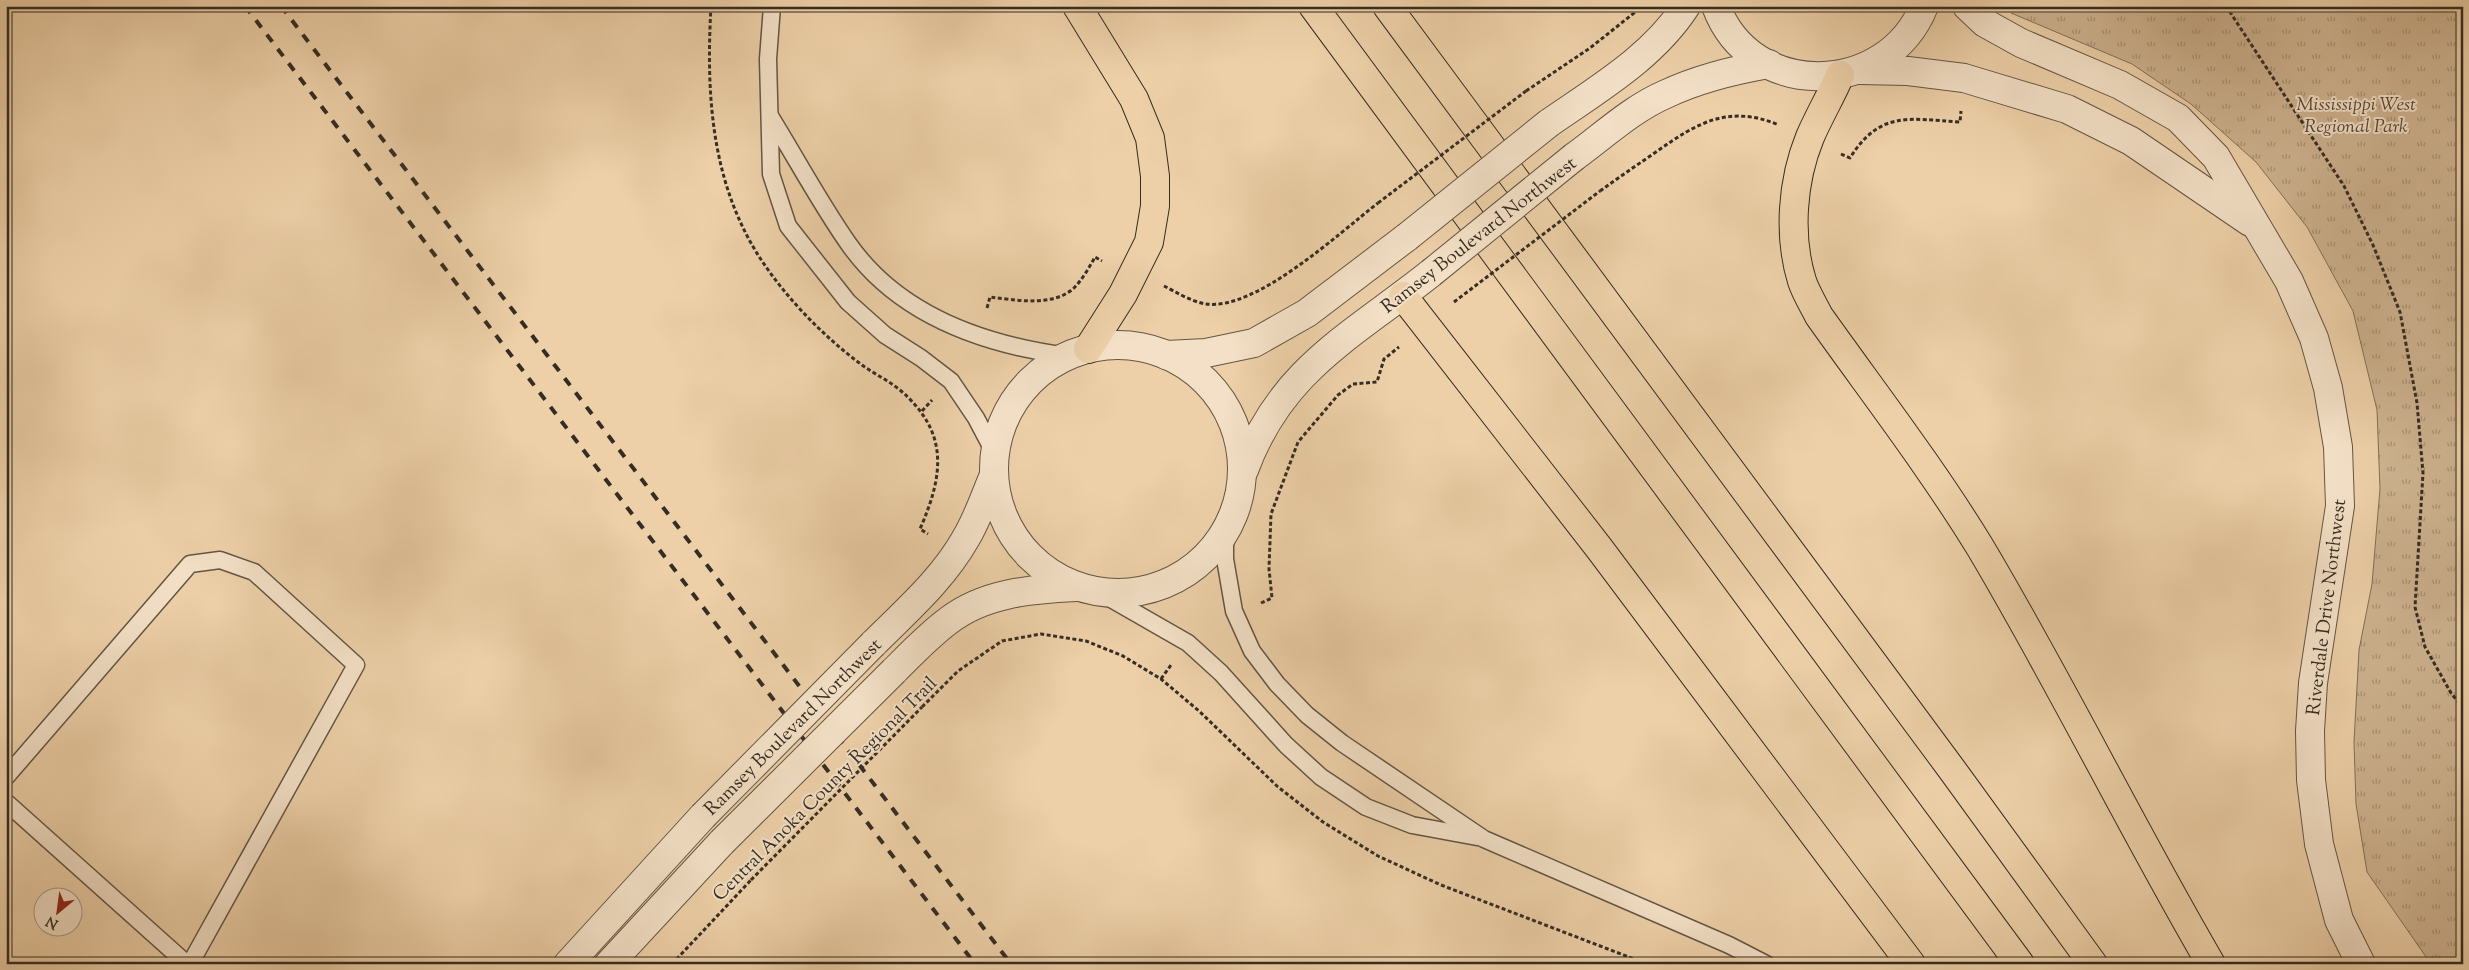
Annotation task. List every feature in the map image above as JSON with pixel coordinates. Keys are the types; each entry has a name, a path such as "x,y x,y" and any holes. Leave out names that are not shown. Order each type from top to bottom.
{"highway":[{"path":"1077,6 1134,99 1150,138 1155,176 1154,206 1148,242 1123,294 1078,352"},
{"path":"1313,6 2020,964"},
{"path":"1387,6 1947,763 2093,964"},
{"path":"1850,73 1810,138 1798,179 1793,213 1794,239 1802,282 1819,316 1979,546 2039,650 2097,760 2211,964"},
{"path":"1402,296 1599,548 1911,964"}],"street":[{"path":"1078,352 1128,346 1166,355 1206,353 1254,343 1307,313 1407,237 1550,123 1639,60 1660,39 1686,6"},
{"path":"1716,6 1728,28 1740,42 1769,64"},
{"path":"1850,73 1875,63 1897,46 1915,25 1924,6"},
{"name":"Riverdale Drive Northwest","path":"1967,6 1985,23 2021,43 2120,84 2178,118 2216,157 2289,281 2314,338 2328,388 2338,447 2340,506 2313,683 2310,731 2311,780 2319,844 2339,920 2361,964"},
{"name":"Ramsey Boulevard Northwest","path":"609,964 722,842 894,671 949,620 972,607 1017,592 1088,589 1120,593 1141,591 1174,580 1198,565 1213,550 1226,532 1234,513 1242,474 1254,441 1269,416 1298,378 1325,353 1402,296 1574,157 1642,108 1665,94 1715,76 1769,64"},
{"name":"Riverdale Drive Northwest","path":"1769,64 1804,76 1908,71 1964,78 2011,90 2066,109 2131,140 2258,228"},
{"name":"Ramsey Boulevard Northwest","path":"568,964 702,816 922,594 957,553 977,516 994,464 999,433 1019,395 1033,379 1078,352"},
{"path":"1166,355 1198,375 1223,403 1238,437 1242,474"},
{"path":"994,464 1003,516 1026,552 1058,578 1088,589"}],"lane":[{"path":"772,6 768,59 770,174 788,226 848,302 885,335 921,358 951,381 976,418 994,464"},
{"path":"770,116 848,244 874,272 906,301 947,325 1009,346 1078,352"},
{"path":"1226,532 1225,559 1234,611 1252,651 1277,684 1307,715 1342,743 1484,839 1729,945 1766,964"},
{"path":"6,777 190,564 220,560 254,572 356,665 189,964 6,802"},
{"path":"1088,589 1188,643 1222,673 1286,745 1321,777 1366,807 1412,826 1484,839"}],"path":[{"path":"1160,284 1206,304 1228,303 1250,295 1281,278 1526,91 1590,48 1634,14 1638,6"},
{"path":"2226,6 2344,186 2373,245 2400,312 2418,403 2423,473 2415,607 2425,647 2463,708"},
{"path":"1838,152 1850,158 1871,132 1890,121 1910,119 1960,122 1963,103"},
{"path":"1454,302 1600,192 1684,132 1704,122 1727,116 1750,116 1783,127"},
{"path":"985,313 990,297 1031,301 1053,298 1072,289 1095,257 1107,263"},
{"path":"1254,606 1272,598 1269,569 1270,514 1298,442 1338,395 1353,384 1377,382 1384,360"},
{"path":"922,411 936,396"},
{"name":"Central Anoka County Regional Trail","path":"672,964 958,671 1002,641"},
{"path":"1161,679 1177,658"}],"green space":[{"name":"Mississippi West Regional Park","path":"2016,6 2463,6 2463,964 2431,964 2367,872 2356,804 2354,742 2359,650 2372,584 2380,489 2377,410 2353,311 2307,227 2256,162 2191,104 2132,64 2011,13"}],"railway":[{"path":"245,6 975,964"},
{"path":"281,6 1011,964"}]}
